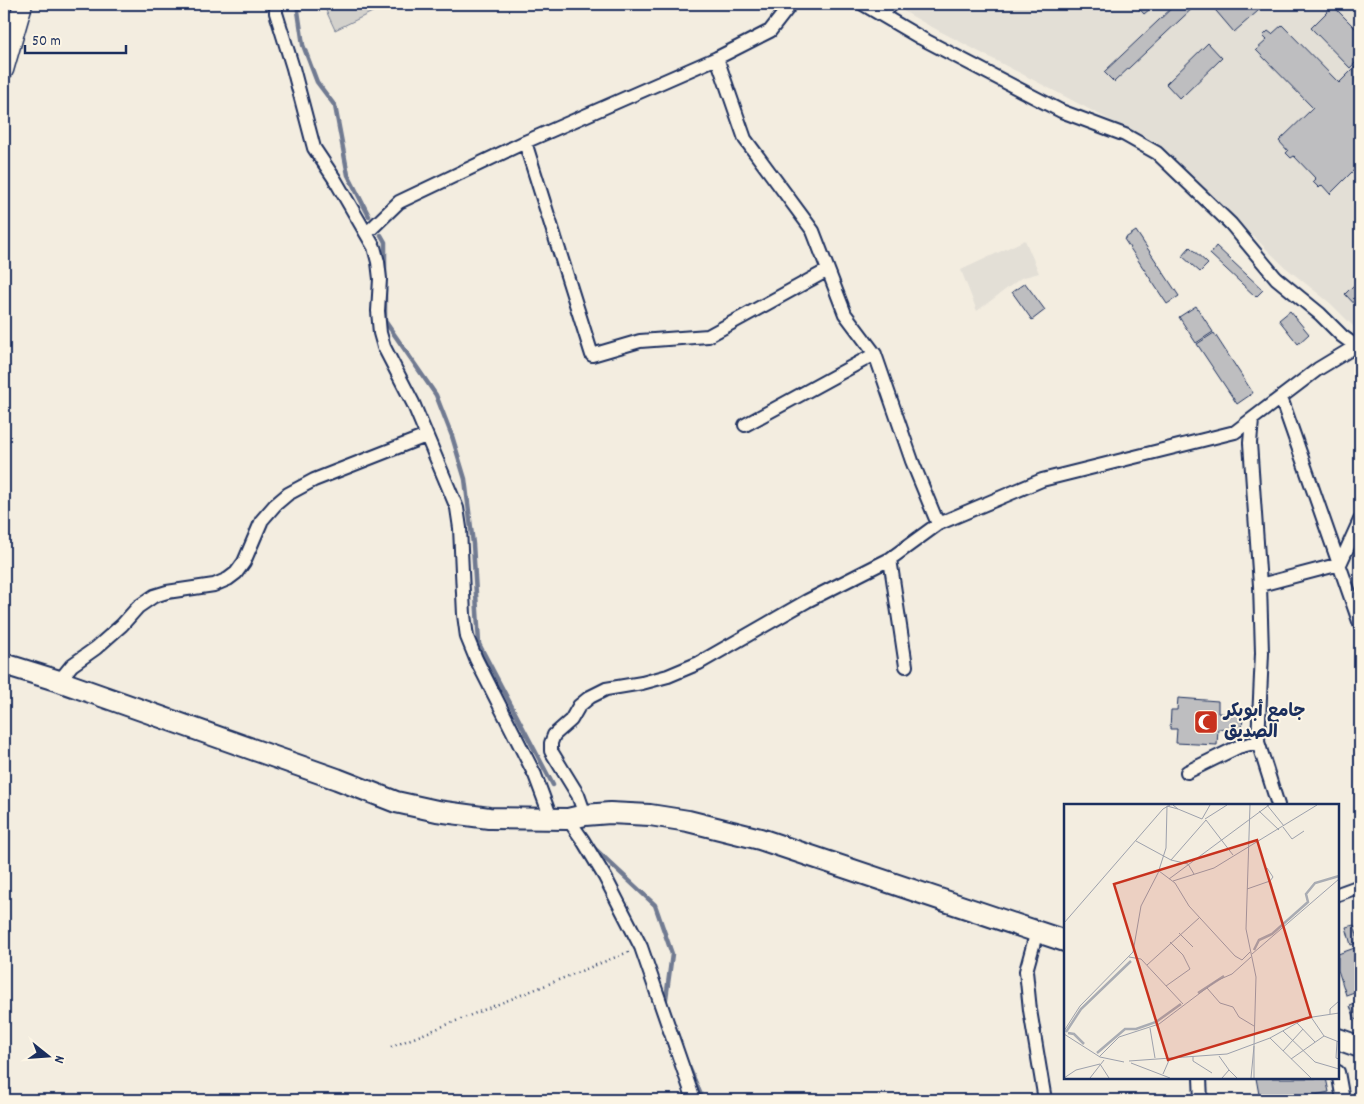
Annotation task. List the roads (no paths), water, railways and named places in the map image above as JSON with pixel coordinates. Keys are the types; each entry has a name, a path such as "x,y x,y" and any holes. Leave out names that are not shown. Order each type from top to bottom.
{"main road":[{"path":"4,70 23,4"},
{"path":"4,664 59,681 337,779 396,802 437,811 489,818 568,817 610,813 650,815 688,821 760,840 1064,941"},
{"path":"1339,1039 1360,1047"}],"street":[{"path":"276,4 276,13 314,148 367,232 374,247 380,279 378,311 380,333 384,347 413,403 426,436 442,468 457,508 460,528 463,607 467,637 476,660 535,775 568,817 582,839 605,877 641,947 694,1100"},
{"path":"367,232 399,202 525,142 717,58 770,31 791,4"},
{"path":"568,817 578,795 551,751 551,743 554,735 571,720 579,706 590,697 606,688 642,683 668,676 698,664 807,601 890,559 938,524 1042,480 1235,432 1318,369 1358,348 1276,278 1231,224 1157,153 1124,135 1062,111 921,38 863,4"},
{"path":"4,12 18,23"},
{"path":"717,58 745,139 813,230 845,314 875,354 912,461 938,524"},
{"path":"525,142 592,355 640,341 708,336 828,270"},
{"path":"745,426 875,354"},
{"path":"1281,398 1360,624"},
{"path":"1252,420 1250,443 1260,585 1262,653 1258,742 1278,804"},
{"path":"59,681 72,665 96,648 122,625 138,607 154,596 167,592 214,585 236,573 244,562 250,544 262,520 288,494 314,480 426,436"},
{"path":"1340,564 1360,520"},
{"path":"890,559 906,666"},
{"path":"1260,585 1340,564"},
{"path":"1187,772 1238,747 1258,742"},
{"path":"1339,894 1360,886"},
{"path":"1037,931 1026,971 1030,1010 1045,1100"},
{"path":"1339,1078 1343,1100"},
{"path":"1200,1079 1201,1100"}],"lane":[{"path":"884,16 896,4"}],"waterway":[{"path":"297,4 303,45 317,82 335,106 348,175 369,216"},
{"path":"381,235 385,242 385,321 436,395 452,436 465,479 473,544 479,644 553,785"},
{"path":"593,847 655,905 672,954 665,1006"},
{"path":"689,1067 703,1100"}],"place":[{"name":"جامع أبوبكر الصديق","path":"1206,722"}]}
